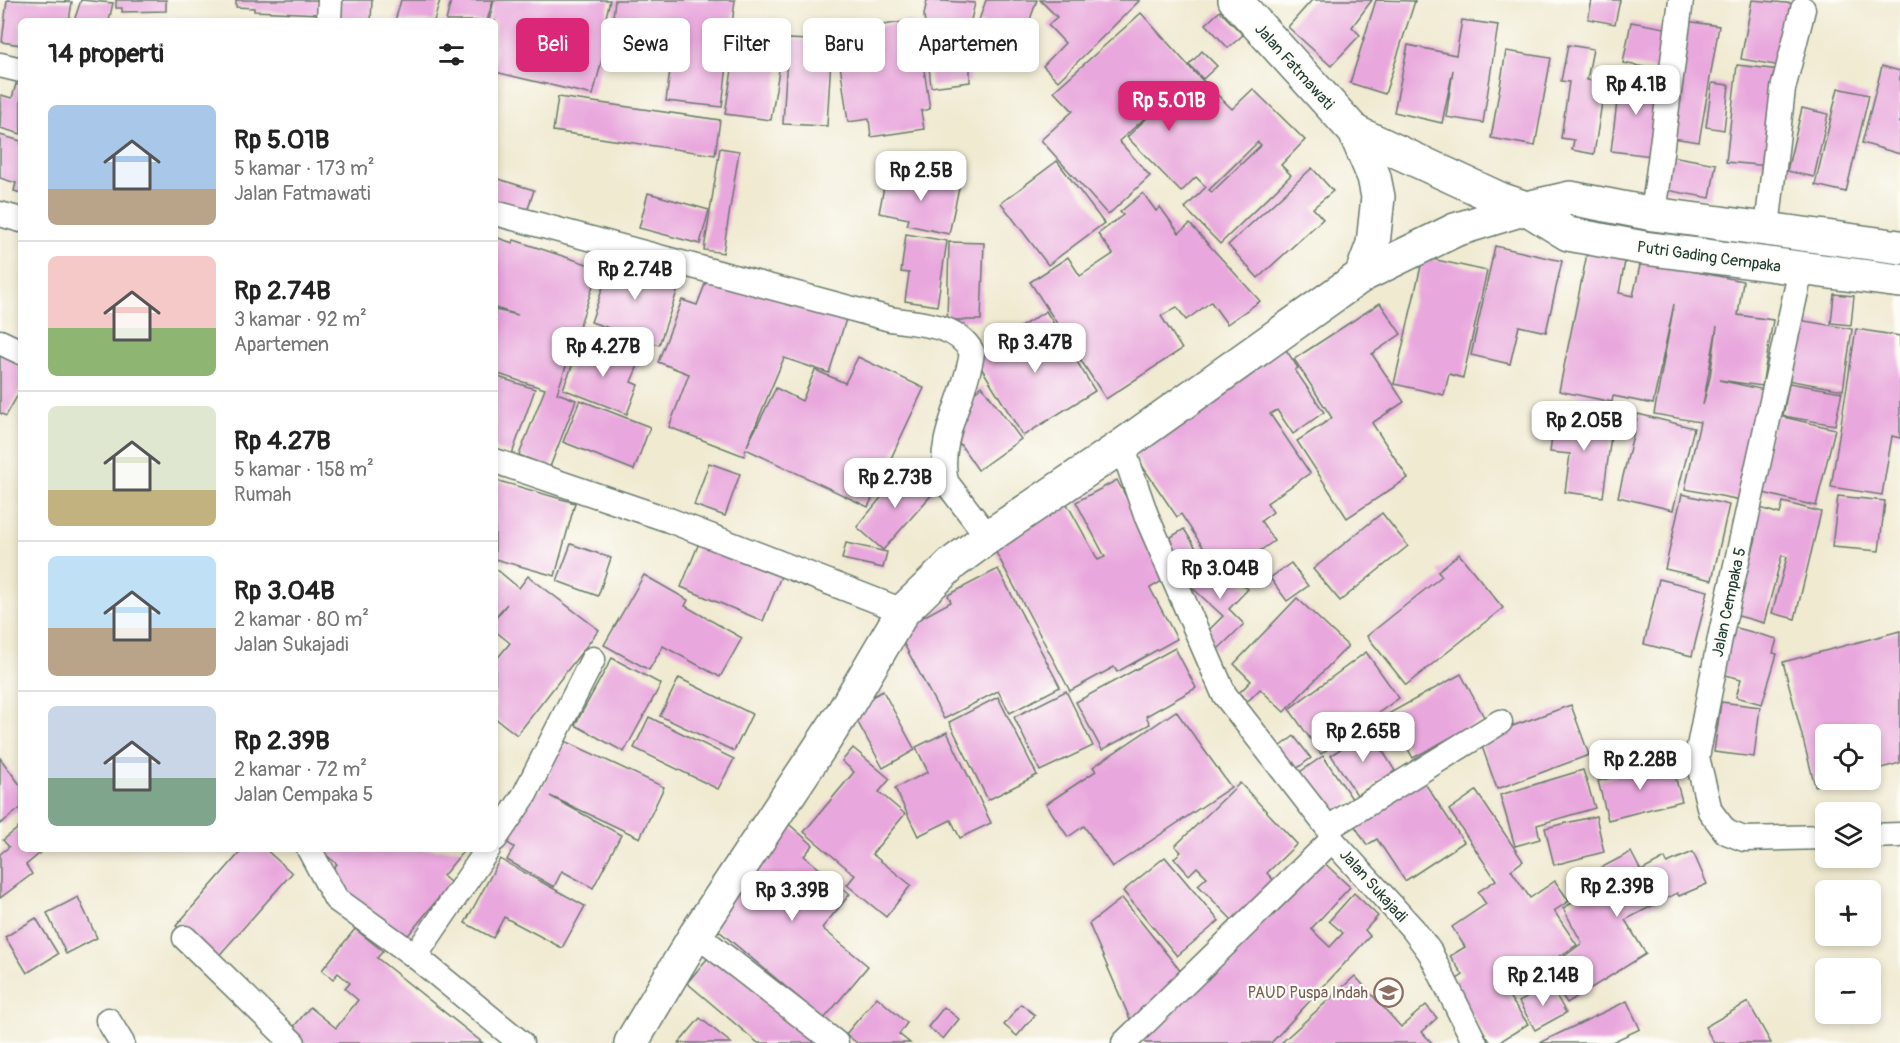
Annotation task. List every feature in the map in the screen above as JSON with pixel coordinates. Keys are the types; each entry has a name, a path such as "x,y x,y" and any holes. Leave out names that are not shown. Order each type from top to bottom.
{"street":[{"path":"330,0 330,18"},
{"path":"1653,214 1681,0"},
{"name":"Jalan Fatmawati","path":"1237,1 1355,132"},
{"path":"1767,228 1783,89 1803,9"},
{"path":"0,65 18,69"},
{"path":"1355,132 1374,177 1378,197 1373,244 1361,276"},
{"name":"Putri Gading Cempaka","path":"1355,132 1500,199 1526,208 1568,234 1644,248 1900,281"},
{"name":"Putri Gading Cempaka","path":"631,1043 696,934 830,734 903,611 954,563 988,537 1122,446 1361,276 1470,224 1570,198 1653,214 1900,247"},
{"path":"0,213 18,219"},
{"path":"498,214 890,319 948,329 961,337 972,352 970,366 956,404 943,461 944,472 946,482 988,537"},
{"name":"Jalan Cempaka 5","path":"1801,269 1720,638 1697,758 1710,811 1726,832 1744,839 1815,837"},
{"path":"0,342 18,351"},
{"name":"Jalan Sukajadi","path":"1122,446 1146,514 1224,694 1330,834 1413,929 1430,952 1475,1043"},
{"path":"498,461 669,520 903,611"},
{"path":"498,835 524,796 593,659"},
{"path":"1128,1041 1330,834 1500,722"},
{"path":"1881,836 1900,835"},
{"path":"311,852 336,899 415,956 521,1043"},
{"path":"415,956 486,852"},
{"path":"696,934 836,1043"},
{"path":"185,938 293,1043"},
{"path":"108,1020 122,1043"}],"building":[{"path":"7,0 72,2 69,18 18,18 18,45 2,42"},
{"path":"81,0 113,3 110,18 75,18"},
{"path":"116,0 166,0 166,11 122,12 122,8 116,8"},
{"path":"236,0 319,0 319,14 254,11 254,8 236,7"},
{"path":"337,0 372,0 371,18 336,18"},
{"path":"401,0 440,0 435,18 396,18"},
{"path":"451,0 493,0 488,18 447,18"},
{"path":"494,0 610,0 606,18 601,18 601,63 593,95 498,73 498,18 490,18"},
{"path":"615,0 735,0 733,18 702,18 702,72 726,72 722,107 666,101 670,72 690,72 690,18 613,18"},
{"path":"927,0 975,3 971,18 924,18"},
{"path":"986,0 1037,0 1031,18 980,18"},
{"path":"1040,0 1140,0 1058,81 1043,66 1065,43 1048,25 1057,17"},
{"path":"1312,0 1372,0 1352,27 1360,35 1331,66 1288,27"},
{"path":"1376,0 1415,1 1385,94 1350,83"},
{"path":"1592,0 1620,0 1615,24 1588,19"},
{"path":"1752,0 1798,4 1786,67 1741,59"},
{"path":"1220,11 1243,35 1228,48 1206,24"},
{"path":"1141,13 1195,73 1232,109 1253,89 1305,140 1281,165 1291,175 1220,244 1185,208 1206,187 1196,177 1181,192 1127,137 1169,97 1119,141 1150,176 1108,215 1041,140 1073,111 1054,91","holes":["1258,142 1261,145 1212,192 1209,190"]},
{"path":"1462,20 1498,25 1483,123 1446,117 1453,70 1442,123 1394,112 1408,45 1456,55"},
{"path":"1686,21 1719,26 1699,142 1666,137"},
{"path":"1631,22 1671,29 1664,71 1623,63"},
{"path":"897,23 897,72 924,72 930,109 921,111 924,129 871,137 869,119 848,122 841,72 885,72 885,25"},
{"path":"791,39 803,40 803,72 830,72 827,126 783,124 786,72 791,72"},
{"path":"1568,45 1593,49 1587,80 1605,83 1594,154 1572,150 1574,140 1561,138 1569,82 1561,81"},
{"path":"1202,51 1217,66 1203,79 1189,65"},
{"path":"1506,51 1551,58 1535,146 1491,138"},
{"path":"1737,65 1780,70 1769,166 1726,162"},
{"path":"1882,66 1900,71 1900,154 1862,143"},
{"path":"732,72 779,72 771,120 725,114"},
{"path":"930,72 970,72 970,82 931,87"},
{"path":"1620,77 1661,81 1652,156 1611,151"},
{"path":"1712,83 1729,85 1724,130 1706,127"},
{"path":"16,84 18,85 18,133 0,128 1,95 12,98"},
{"path":"1838,88 1869,95 1846,192 1815,185"},
{"path":"558,97 720,120 715,155 553,131"},
{"path":"1802,108 1828,114 1814,177 1787,171"},
{"path":"0,135 18,140 18,192 14,191 16,183 0,178"},
{"path":"720,148 739,151 723,253 704,250"},
{"path":"1666,155 1716,164 1710,198 1660,189"},
{"path":"1057,161 1104,223 1048,265 1001,203"},
{"path":"1312,168 1333,191 1313,208 1323,219 1258,278 1228,245"},
{"path":"918,175 960,183 949,234 907,225 909,219 879,213 886,176 917,182"},
{"path":"498,179 534,190 526,215 498,207"},
{"path":"648,193 709,210 700,244 639,228"},
{"path":"1143,193 1156,211 1160,207 1179,233 1190,224 1260,301 1227,324 1211,302 1186,320 1177,307 1161,316 1182,349 1106,399 1030,282 1068,257 1080,276 1113,254 1098,234 1123,215 1120,212"},
{"path":"906,234 947,241 937,306 905,301 909,273 901,272"},
{"path":"498,238 513,243 514,240 599,268 557,393 576,400 550,467 519,455 545,389 498,374 498,311 518,315 498,309"},
{"path":"949,242 984,243 981,320 947,320"},
{"path":"1495,246 1562,261 1546,332 1519,326 1510,364 1471,355"},
{"path":"1588,249 1626,256 1619,293 1633,296 1641,261 1743,281 1738,315 1773,320 1762,386 1719,380 1765,390 1741,500 1685,489 1700,422 1654,414 1674,304 1653,404 1613,396 1612,402 1559,391","holes":["1717,326 1710,377 1703,405"]},
{"path":"615,252 645,263 641,273 679,286 659,345 591,322"},
{"path":"1423,257 1487,271 1463,378 1449,374 1444,395 1394,384"},
{"path":"709,274 847,316 829,373 784,358 747,446 776,388 802,401 815,370 845,383 858,357 924,388 868,507 746,449 744,456 669,427 689,374 658,362 682,300 697,305"},
{"path":"1834,294 1854,296 1851,325 1831,323"},
{"path":"1380,303 1401,334 1372,354 1404,402 1372,423 1408,478 1347,518 1297,441 1332,418 1294,359"},
{"path":"1046,311 1095,391 1023,436 974,356"},
{"path":"1793,319 1852,329 1843,390 1781,379"},
{"path":"1856,329 1900,336 1900,438 1892,436 1882,495 1831,487"},
{"path":"582,341 639,363 631,382 638,385 627,414 563,389"},
{"path":"1281,342 1298,368 1295,370 1324,412 1293,434 1277,410 1270,414 1310,473 1267,503 1273,512 1261,521 1274,541 1229,572 1216,551 1209,556 1181,514 1177,517 1132,451"},
{"path":"0,349 18,358 18,394 6,416 0,413"},
{"path":"498,377 535,389 512,454 498,450"},
{"path":"1789,383 1842,392 1835,425 1783,416"},
{"path":"982,386 1021,439 978,470 951,431 967,419 957,405"},
{"path":"580,400 650,427 634,470 563,442"},
{"path":"1555,414 1613,421 1603,497 1565,492 1570,454 1550,452"},
{"path":"1638,414 1694,428 1673,510 1618,497"},
{"path":"1775,415 1835,429 1816,506 1755,491"},
{"path":"709,463 740,474 725,516 694,505"},
{"path":"906,467 934,492 883,550 857,527"},
{"path":"1117,480 1169,577 1150,588 1177,639 1117,672 1114,667 1070,691 991,543 1066,502 1098,560 1105,557 1076,502"},
{"path":"498,482 575,503 555,576 498,560"},
{"path":"1682,494 1729,505 1712,580 1665,569"},
{"path":"1838,496 1885,501 1879,551 1832,547"},
{"path":"1783,502 1821,512 1795,619 1772,613 1787,557 1782,555 1764,623 1735,615 1756,538 1745,535 1753,506 1780,514"},
{"path":"1382,513 1408,546 1340,601 1313,569"},
{"path":"1184,529 1206,564 1183,578 1161,543"},
{"path":"701,538 783,571 763,621 681,587"},
{"path":"846,543 887,552 883,568 842,559"},
{"path":"571,544 611,558 598,596 557,581"},
{"path":"1459,554 1503,608 1406,685 1367,636 1442,576 1438,571"},
{"path":"1212,557 1248,589 1229,609 1244,624 1217,650 1203,636 1223,616 1188,584"},
{"path":"1291,563 1308,586 1287,601 1270,578"},
{"path":"998,569 1060,687 1010,713 998,691 944,719 897,631 951,602 948,595"},
{"path":"498,570 519,588 528,576 599,630 517,735 498,720 498,657 510,643 498,633 498,615 507,604 498,614"},
{"path":"644,575 688,600 685,606 742,638 720,677 663,646 649,670 604,645"},
{"path":"1659,579 1708,591 1692,656 1644,644"},
{"path":"1297,598 1348,646 1284,712 1260,689 1248,701 1239,693 1251,681 1234,664"},
{"path":"1730,626 1777,639 1773,653 1777,654 1762,704 1736,697 1741,679 1718,673"},
{"path":"1900,631 1900,763 1881,768 1881,724 1815,724 1815,786 1783,662"},
{"path":"1175,648 1196,688 1146,716 1150,724 1102,750 1076,702"},
{"path":"1366,652 1399,698 1321,754 1289,709"},
{"path":"612,658 661,684 624,752 575,725"},
{"path":"1461,674 1485,719 1413,758 1388,714"},
{"path":"679,678 752,714 734,751 660,716"},
{"path":"883,691 915,750 883,768 850,708"},
{"path":"1066,691 1093,746 1040,771 1014,717"},
{"path":"998,697 1037,775 988,800 949,722"},
{"path":"1721,702 1760,707 1754,757 1714,752"},
{"path":"1571,705 1589,755 1497,789 1479,738"},
{"path":"1176,711 1231,787 1112,867 1084,826 1068,837 1046,804 1096,771 1093,767"},
{"path":"649,717 734,759 718,789 634,748"},
{"path":"1370,730 1395,771 1357,795 1331,755"},
{"path":"947,732 991,823 960,838 951,820 918,836 895,788 928,772 916,747"},
{"path":"1294,736 1311,758 1292,772 1275,751"},
{"path":"565,741 664,787 640,838 550,796 621,835 593,888 562,871 554,887 507,860 514,847 506,842 534,789 540,792"},
{"path":"853,748 890,779 879,792 905,814 872,854 911,885 886,917 847,885 855,875 804,832 854,772 842,761"},
{"path":"1323,756 1353,800 1327,818 1297,774"},
{"path":"0,758 18,782 18,810 0,824"},
{"path":"1671,762 1682,801 1608,820 1598,781"},
{"path":"1583,770 1595,808 1537,825 1540,839 1515,846 1500,795"},
{"path":"1422,779 1464,842 1405,881 1377,839 1367,845 1349,817"},
{"path":"1240,783 1297,844 1267,873 1276,883 1235,923 1198,885 1207,877 1197,867 1189,875 1174,858 1181,852 1175,846"},
{"path":"1476,791 1523,861 1511,870 1530,898 1555,881 1569,901 1554,911 1577,945 1506,992 1528,1024 1498,1043 1491,1043 1451,983 1463,975 1450,956 1465,947 1452,927 1486,904 1478,892 1496,880 1449,810"},
{"path":"1596,816 1604,852 1554,865 1545,828"},
{"path":"783,819 813,845 804,856 850,894 822,928 868,966 824,1019 712,925"},
{"path":"18,828 18,852 41,852 26,865 32,874 0,898 0,854 9,847 3,840"},
{"path":"240,852 268,852 292,873 215,960 176,926"},
{"path":"323,852 463,852 443,876 451,883 405,939 327,876 337,864"},
{"path":"1631,852 1641,871 1665,858 1667,863 1693,852 1707,884 1679,896 1677,893 1625,920 1646,954 1567,1003 1546,970 1582,943 1563,908 1599,888 1591,873"},
{"path":"1165,857 1219,921 1177,956 1123,891"},
{"path":"1319,858 1350,887 1311,929 1330,947 1343,933 1329,921 1354,893 1378,916 1365,930 1370,936 1271,1043 1146,1043 1143,1040 1202,975 1208,979"},
{"path":"500,859 585,906 562,948 504,917 493,938 465,923"},
{"path":"78,897 97,938 66,954 47,913"},
{"path":"1122,898 1186,978 1133,1026 1089,924"},
{"path":"36,918 58,954 27,973 5,937"},
{"path":"355,929 383,951 377,958 483,1043 296,1043 287,1035 310,1007 336,1028 358,1000 345,989 350,983 338,973 333,979 322,970"},
{"path":"712,953 819,1043 758,1043 687,983"},
{"path":"1355,976 1401,1027 1426,1005 1437,1018 1422,1032 1432,1043 1281,1043"},
{"path":"1550,984 1566,1013 1535,1030 1519,1002"},
{"path":"877,997 907,1023 899,1034 910,1043 857,1043 846,1034"},
{"path":"1627,1001 1640,1029 1610,1043 1539,1043"},
{"path":"1748,1002 1771,1043 1714,1043 1705,1027"},
{"path":"1021,1004 1035,1015 1017,1036 1004,1025"},
{"path":"944,1007 959,1019 943,1039 928,1027"},
{"path":"700,1018 731,1043 679,1043"}],"place":[{"name":"PAUD Puspa Indah","path":"1389,992"}]}
